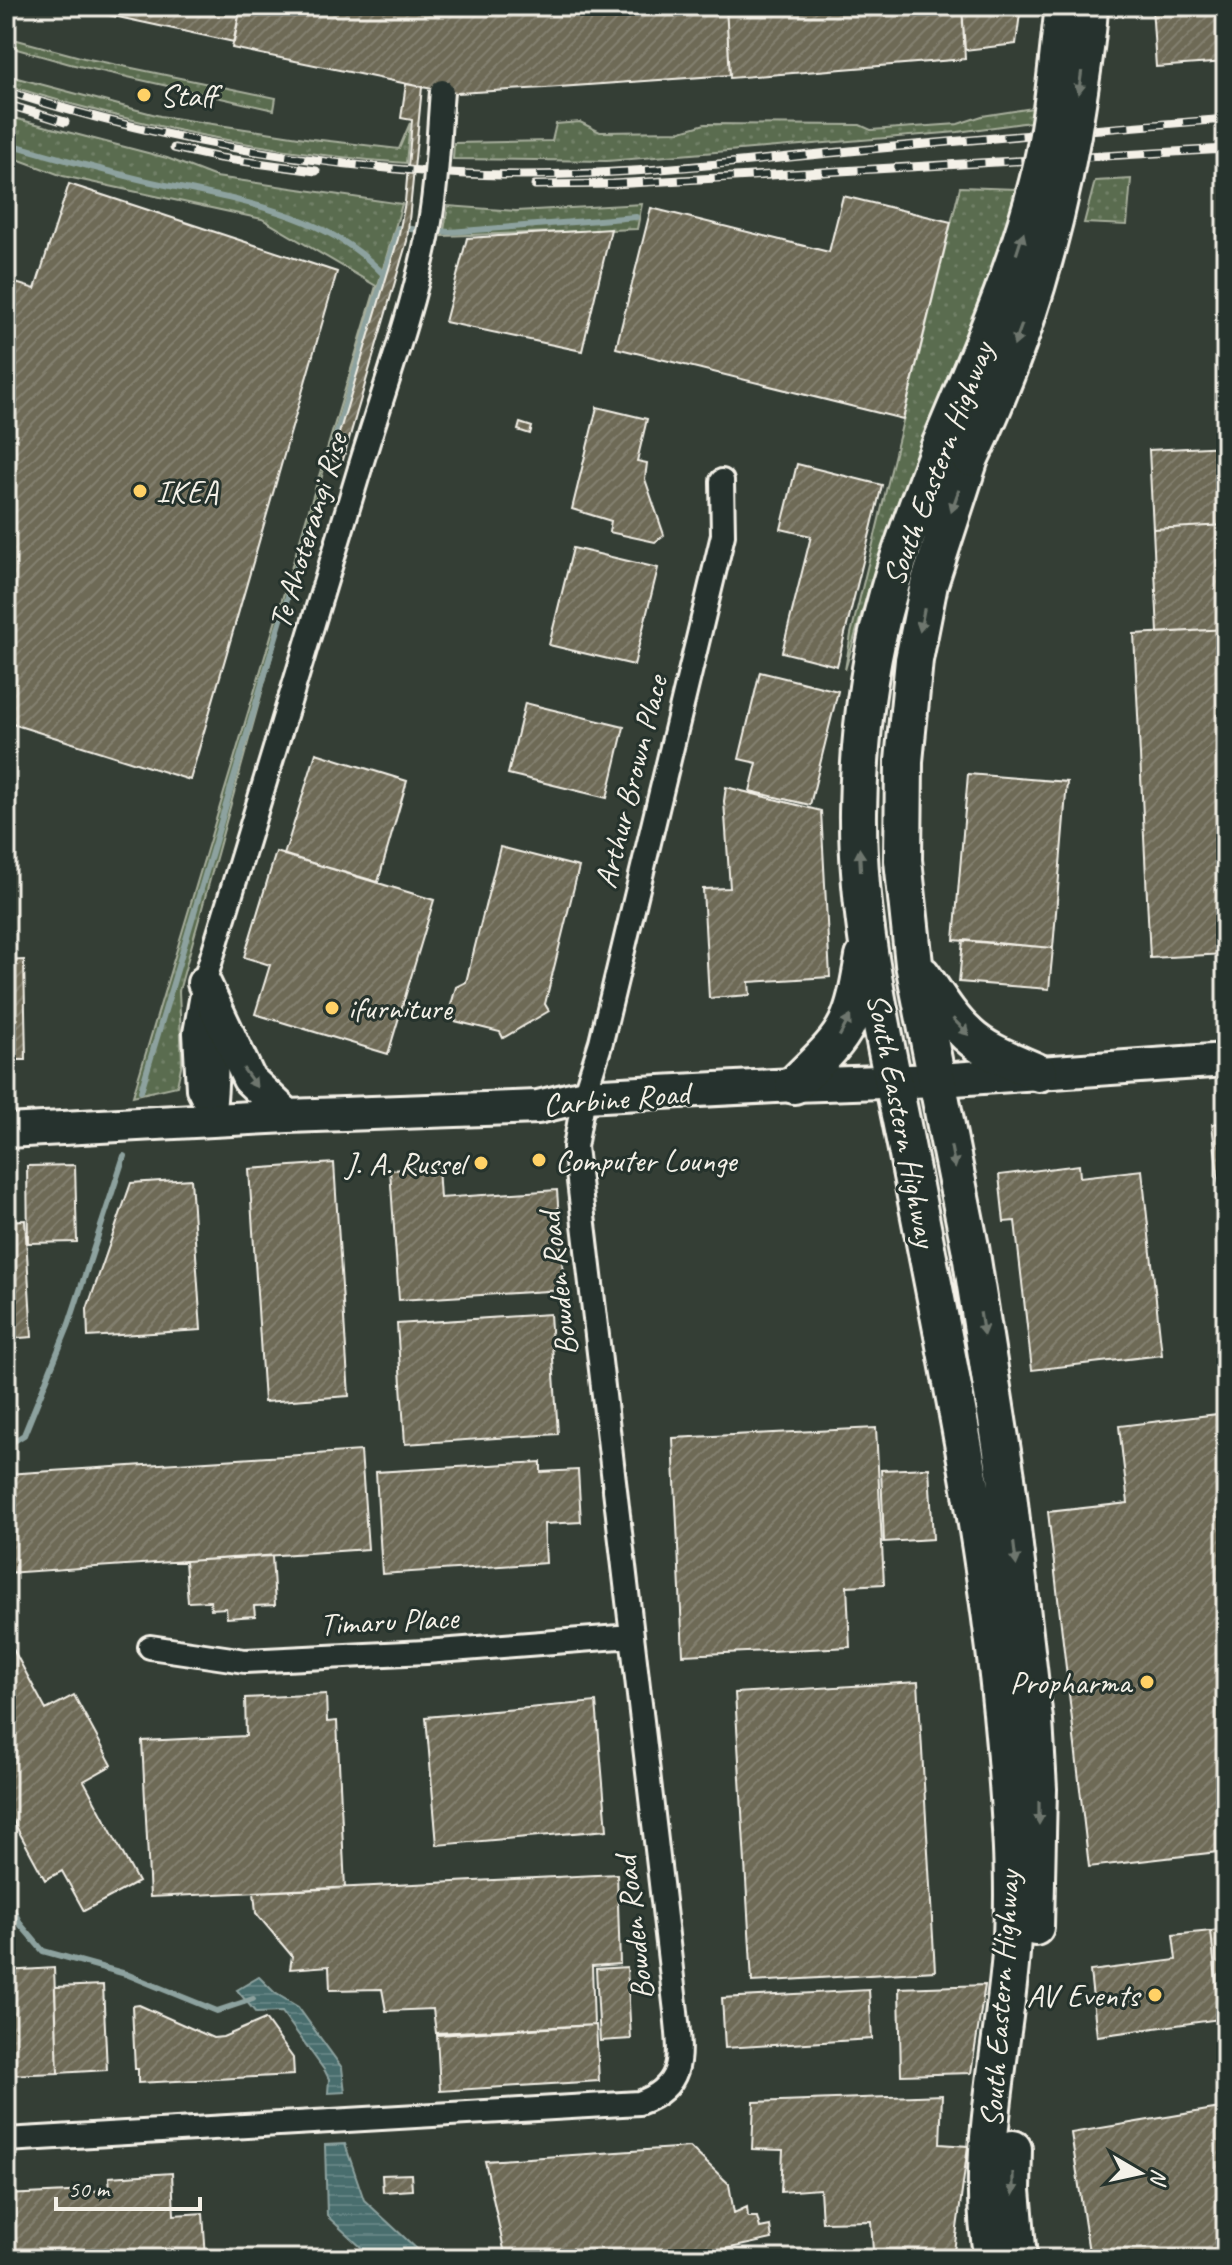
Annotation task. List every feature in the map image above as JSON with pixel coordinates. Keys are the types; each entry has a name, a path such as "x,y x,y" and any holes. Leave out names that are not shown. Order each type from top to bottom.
{"main road":[{"name":"South Eastern Highway","path":"1018,2259 1012,2190 1013,2151 1035,1937 1039,1865 1035,1734 1006,1477 970,1247 914,964 903,860 902,810 914,660 955,452 986,341 1032,205 1049,120 1064,6"},
{"name":"South Eastern Highway","path":"993,2259 987,2203 988,2155 1013,1922 1007,1772 981,1544 868,937 861,888 858,814 862,741 872,665 886,599 898,562 1035,288 1070,152 1089,6"},
{"path":"794,1085 836,1042 846,1026 854,1006 868,937"},
{"path":"914,964 952,1018 968,1035 984,1047 1039,1073"},
{"path":"204,983 249,1079 288,1116"},
{"name":"Carbine Road","path":"6,1131 538,1107 584,1096 939,1080 1226,1060"}],"street":[{"name":"Te Ahoterangi Rise","path":"213,1120 198,1089 195,1033 204,983 413,294 432,205 442,91"},
{"name":"Arthur Brown Place","path":"584,1096 601,1042 723,535 722,481"},
{"name":"Bowden Road","path":"6,2140 639,2103 663,2091 675,2075 680,2050 678,2025 575,1147 584,1096"},
{"name":"Timaru Place","path":"150,1647 245,1661 426,1652 632,1636"}],"green space":[{"path":"6,37 84,58 276,98 274,110 70,64 6,46"},
{"path":"6,75 160,116 312,139 399,149 410,123 406,163 304,153 154,125 6,85"},
{"path":"1033,108 1030,122 958,132 607,161 453,159 454,143 552,141 556,124 580,122 600,132 681,131 705,124 860,125 871,130 958,124 982,116"},
{"path":"6,116 167,158 216,177 402,204 327,458 179,991 182,1062 177,1086 133,1096 376,286 262,219 63,176 6,155"},
{"path":"1131,179 1127,225 1084,223 1095,181"},
{"path":"960,187 1016,189 998,259 871,581 845,670 851,634"},
{"path":"642,204 637,229 443,236 448,206 516,211"}],"water":[{"path":"259,1977 275,1993 298,2007 342,2068 345,2092 328,2093 329,2079 325,2071 282,2012 256,2013 237,1990"},
{"path":"345,2144 364,2200 424,2259 374,2259 327,2216 325,2145"}],"building":[{"path":"67,6 241,6 234,42"},
{"path":"241,6 726,6 730,75 457,93 442,91 232,48"},
{"path":"726,6 962,6 965,59 730,78"},
{"path":"962,6 1021,6 1016,44 965,50"},
{"path":"1152,6 1226,6 1226,62 1156,67"},
{"path":"406,84 422,87 407,241 342,463 331,460 398,239 405,202 412,120 401,118"},
{"path":"1226,122 1226,142 1222,142 1221,123"},
{"path":"6,158 11,160 12,178 6,178"},
{"name":"IKEA","path":"69,184 337,272 190,780 6,722 6,280 35,289"},
{"path":"843,196 951,222 903,419 616,348 651,208 829,252"},
{"path":"611,229 582,351 445,322 467,238"},
{"path":"6,252 14,255 6,274"},
{"path":"597,407 647,419 637,461 647,463 645,479 664,535 655,542 609,532 611,521 572,509"},
{"path":"520,423 532,427 530,434 518,430"},
{"path":"1226,446 1226,525 1153,529 1149,450"},
{"path":"797,464 882,485 837,666 782,652 811,536 781,529"},
{"path":"1226,525 1226,629 1158,633 1153,529"},
{"path":"573,548 658,568 634,665 549,645"},
{"path":"1226,629 1226,954 1150,958 1134,634"},
{"path":"760,672 838,691 810,805 750,791 757,763 739,759"},
{"path":"525,703 624,727 607,798 508,774"},
{"path":"316,753 407,781 378,882 284,855"},
{"path":"968,774 1067,782 1053,948 954,940"},
{"path":"726,787 821,811 830,977 749,982 750,995 709,998 703,889 730,888 724,801"},
{"path":"500,847 579,867 545,1004 549,1011 503,1038 500,1032 455,1021 449,1012 456,987 466,982"},
{"path":"276,852 434,900 388,1054 255,1014 270,965 244,957"},
{"path":"963,940 1053,948 1049,989 959,982"},
{"path":"24,960 26,1060 6,1060 6,961"},
{"path":"1226,1122 1226,1193 1220,1193 1212,1124"},
{"path":"334,1163 349,1396 264,1402 249,1169"},
{"path":"75,1165 77,1242 28,1243 27,1166"},
{"path":"1079,1165 1080,1177 1142,1170 1162,1355 1032,1370 1015,1221 1004,1222 999,1175"},
{"path":"438,1167 440,1198 557,1190 564,1290 399,1300 390,1170"},
{"path":"191,1179 201,1330 88,1337 87,1309 131,1183"},
{"path":"25,1220 32,1337 6,1339 6,1221"},
{"path":"550,1314 558,1434 405,1444 397,1324"},
{"name":"Propharma","path":"1226,1413 1226,1851 1089,1867 1048,1512 1128,1503 1119,1426"},
{"path":"876,1428 884,1584 847,1586 850,1647 683,1655 673,1438"},
{"path":"361,1451 368,1549 6,1573 6,1474"},
{"path":"541,1462 541,1472 578,1470 581,1522 544,1524 546,1563 382,1574 376,1472"},
{"path":"929,1468 933,1539 884,1542 881,1470"},
{"path":"272,1556 275,1605 254,1606 255,1616 227,1618 226,1608 211,1609 210,1601 188,1602 185,1561"},
{"path":"6,1636 46,1710 74,1695 112,1765 84,1781 138,1882 84,1911 62,1871 45,1880 6,1808"},
{"path":"918,1682 935,1971 752,1982 735,1693"},
{"path":"326,1694 327,1722 337,1721 345,1888 150,1897 142,1741 246,1736 245,1698"},
{"path":"596,1702 607,1830 437,1845 426,1717"},
{"path":"617,1874 620,1964 592,1966 594,2025 436,2033 433,2009 386,2011 382,1989 330,1990 329,1966 290,1969 292,1956 256,1913 254,1892"},
{"path":"1226,1929 1226,2018 1220,2019 1211,1931"},
{"name":"AV Events","path":"1211,1931 1220,2019 1097,2036 1090,1971 1176,1960 1173,1935"},
{"path":"627,1967 631,2039 600,2041 596,1969"},
{"path":"54,1968 58,2073 6,2075 6,1971"},
{"path":"103,1985 107,2070 58,2073 55,1987"},
{"path":"985,1985 971,2073 901,2075 899,1988"},
{"path":"869,1990 872,2039 725,2048 722,1998"},
{"path":"139,2005 213,2038 223,2037 265,2019 293,2058 294,2075 138,2083 132,2006"},
{"path":"596,2025 599,2081 440,2091 437,2035"},
{"path":"942,2095 940,2144 968,2146 953,2259 904,2259 873,2251 871,2221 822,2222 820,2189 781,2192 783,2150 752,2149 754,2102"},
{"path":"1226,2107 1226,2259 1090,2259 1071,2133"},
{"path":"690,2147 729,2184 734,2213 747,2207 748,2217 757,2217 760,2228 770,2226 772,2239 721,2250 723,2259 506,2259 485,2161"},
{"path":"172,2173 174,2215 203,2213 206,2259 6,2259 6,2195 110,2190 109,2177"},
{"path":"411,2174 412,2190 383,2192 382,2175"}],"waterway":[{"path":"6,143 126,176 272,210 333,235 360,253 384,275"},
{"path":"330,456 398,228 450,232 636,217"},
{"path":"141,1091 310,522"},
{"path":"6,1446 24,1435 69,1324 124,1156"},
{"path":"6,1897 21,1925 43,1951 126,1974 217,2011 253,1999"}],"railway":[{"path":"6,91 114,122 225,146 393,169 499,175 650,170 1226,119"},
{"path":"6,104 65,122"},
{"path":"174,148 220,158 316,171"},
{"path":"535,185 613,184 1226,149"}],"place":[{"name":"Staff","path":"144,95"},
{"name":"IKEA","path":"140,491"},
{"name":"ifurniture","path":"332,1008"},
{"name":"Computer Lounge","path":"539,1160"},
{"name":"J. A. Russel","path":"481,1163"},
{"name":"Propharma","path":"1147,1682"},
{"name":"AV Events","path":"1155,1995"}]}
